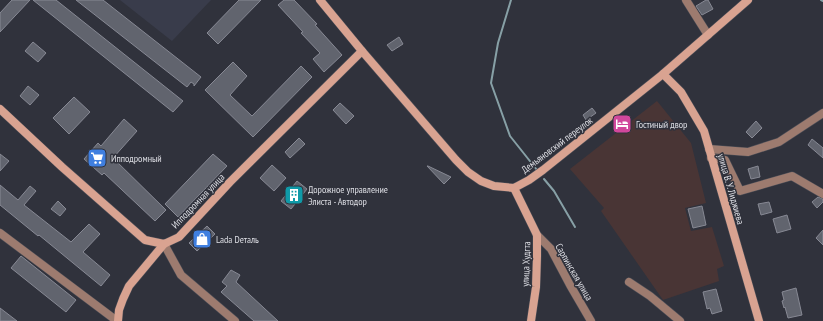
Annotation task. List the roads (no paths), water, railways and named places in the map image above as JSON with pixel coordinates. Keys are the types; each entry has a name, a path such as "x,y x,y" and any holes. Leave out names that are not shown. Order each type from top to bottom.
{"main road":[{"path":"320,0 362,51 468,172 481,181 494,186 514,188"},
{"name":"Демьяновский переулок","path":"514,188 544,170 663,74 748,0"},
{"name":"Ипподромная улица","path":"164,244 179,237 230,182 362,51"},
{"name":"улица В. У. Лиджиева","path":"663,74 681,92 704,131 758,321"},
{"path":"0,109 62,167 145,240 164,244 129,286 119,310 117,321"},
{"name":"улица Худгта","path":"514,188 537,235 536,287 531,321"}],"street":[{"path":"686,0 708,35"},
{"path":"709,150 748,152 778,142 823,113"},
{"path":"711,158 725,160 740,191 792,176 823,194"},
{"path":"0,233 117,321"},
{"name":"Сарпинская улица","path":"537,235 551,249 591,321"},
{"path":"164,244 181,275 235,321"},
{"path":"629,282 650,296 680,321"}],"waterway":[{"path":"511,0 498,43 491,83 510,136 537,170"},
{"path":"544,179 554,191 575,227"}],"place":[{"name":"Гостиный двор","path":"622,124"},
{"name":"Ипподромный","path":"97,158"},
{"name":"Дорожное управление Элиста - Автодор","path":"294,195"},
{"name":"Lada Dеталь","path":"202,239"}]}
